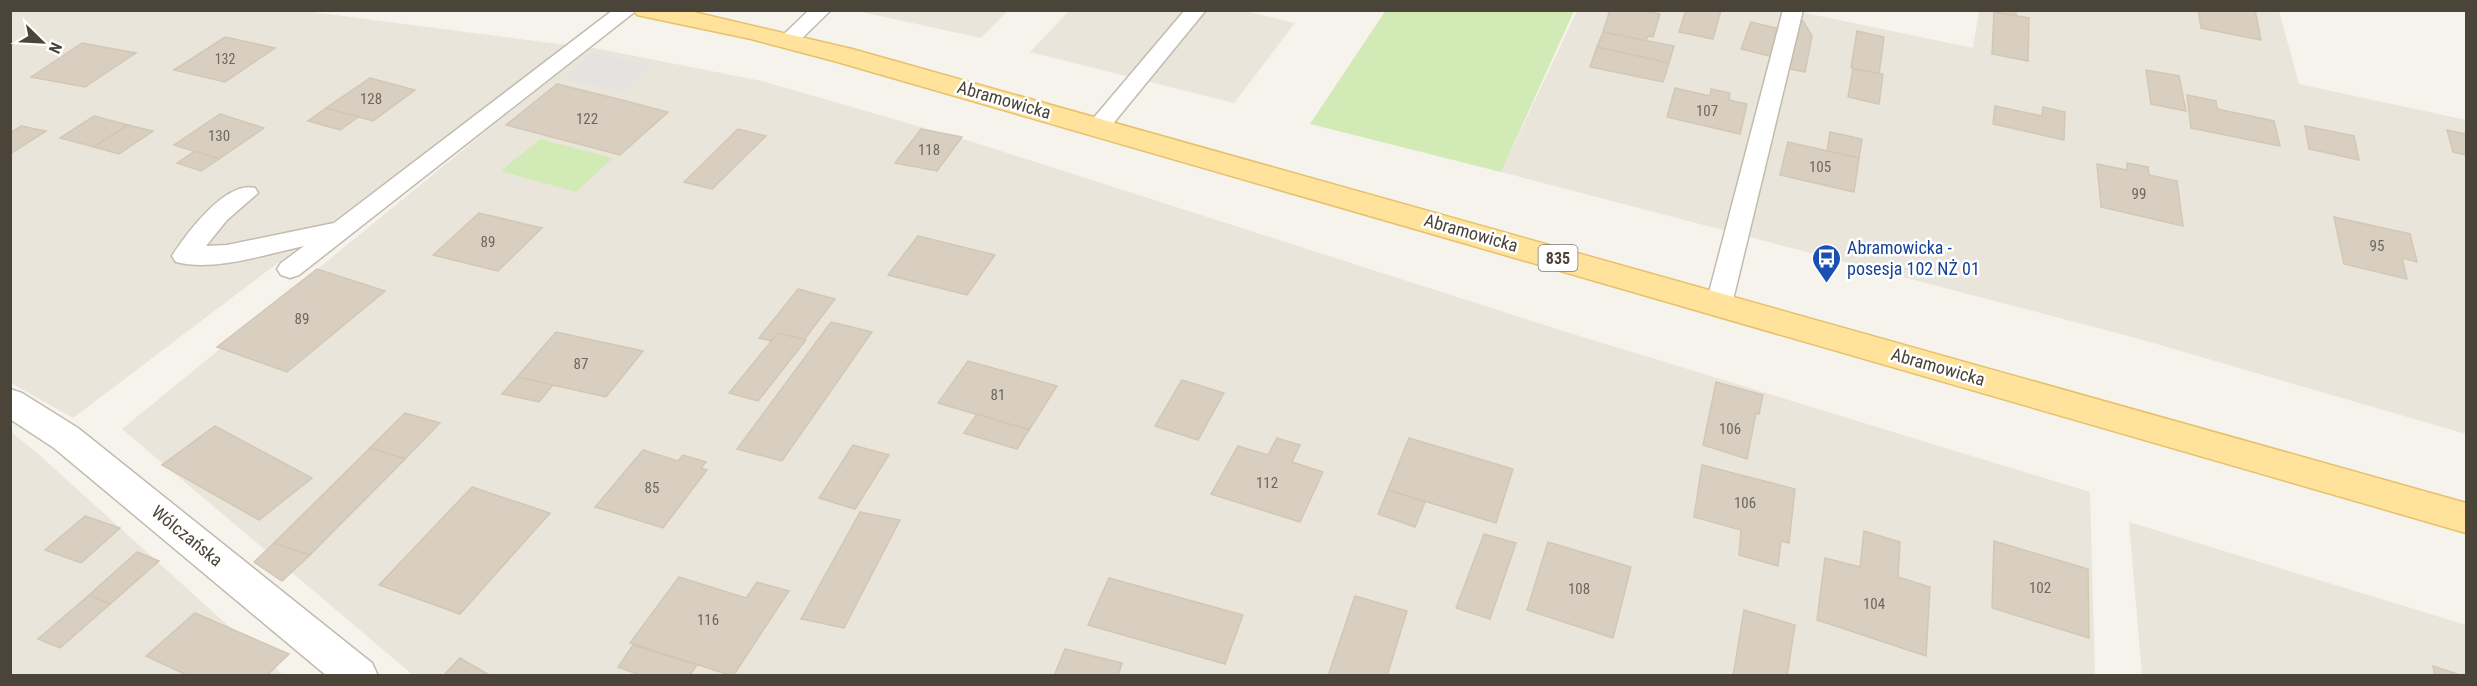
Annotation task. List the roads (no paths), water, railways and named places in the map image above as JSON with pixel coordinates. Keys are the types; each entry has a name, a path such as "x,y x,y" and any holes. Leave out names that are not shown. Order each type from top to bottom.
{"main road":[{"name":"Abramowicka","path":"646,10 788,41 1099,126 2466,518"}],"street":[{"name":"Wólczańska","path":"10,402 66,438 358,675"}],"lane":[{"path":"290,269 627,10"},
{"path":"788,41 821,10"},
{"path":"1099,126 1196,10"},
{"path":"1719,304 1794,10"},
{"path":"246,193 218,214 185,256 227,254 343,229"}],"place":[{"name":"Abramowicka - posesja 102 NŻ 01","path":"1826,284"}]}
